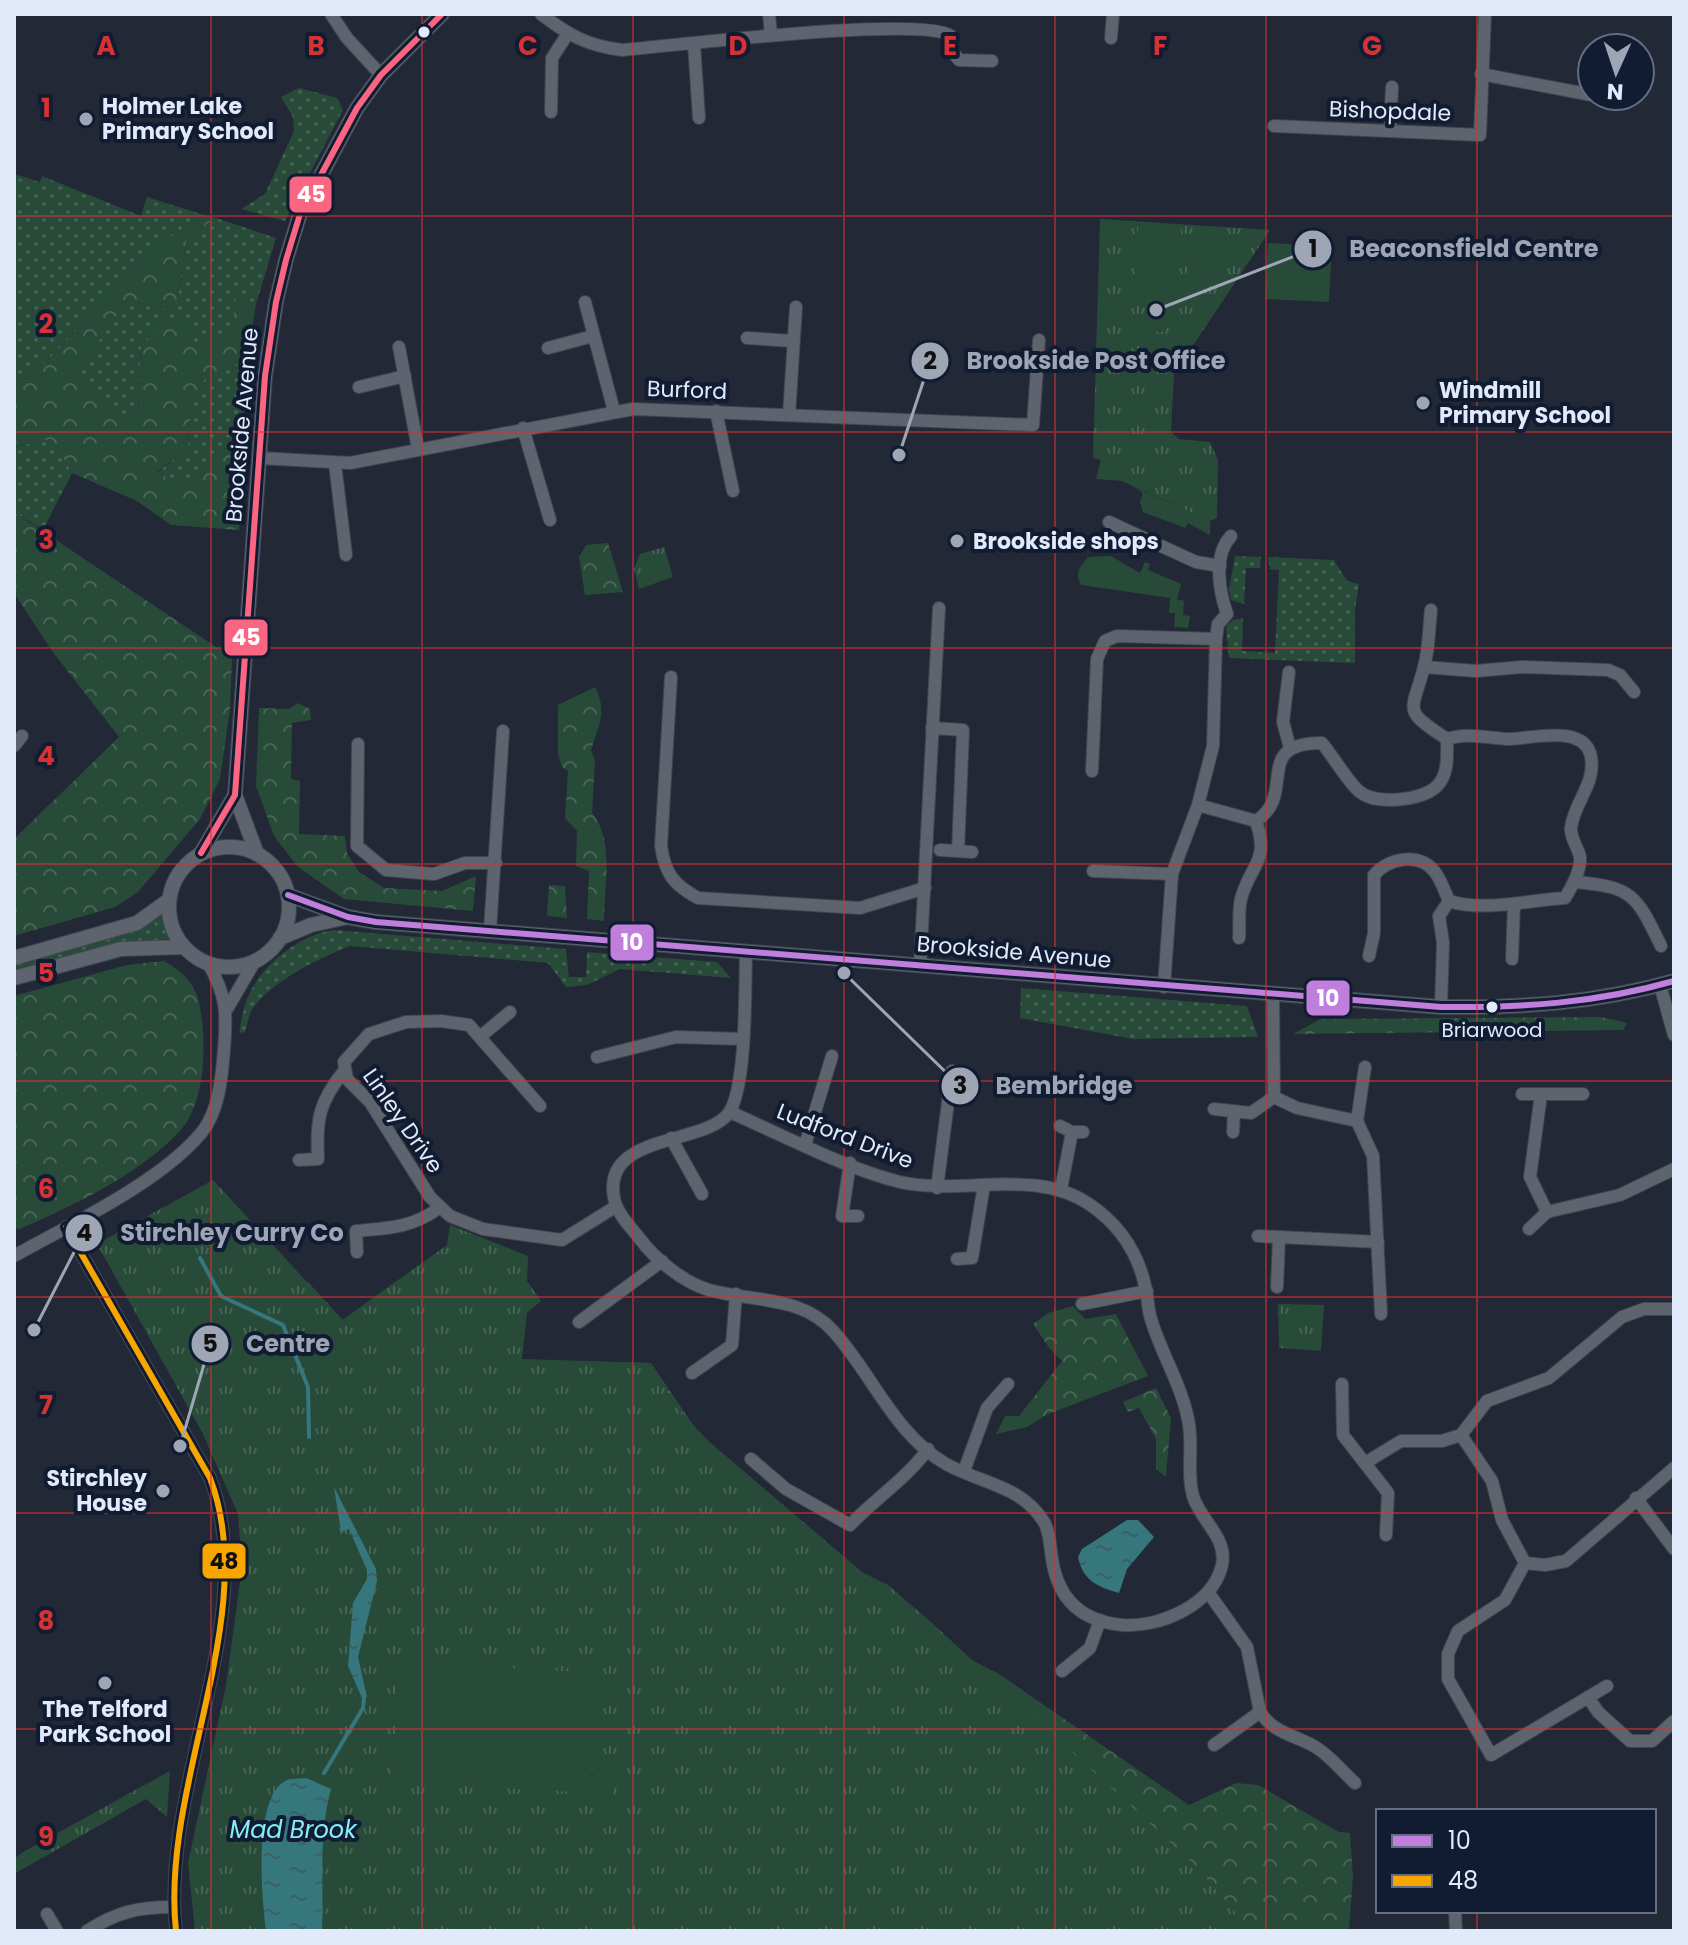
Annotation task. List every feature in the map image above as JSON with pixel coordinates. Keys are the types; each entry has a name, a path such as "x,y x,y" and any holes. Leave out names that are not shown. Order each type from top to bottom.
{"street":[{"path":"331,14 347,38 381,75"},
{"name":"Brookside Avenue","path":"257,854 235,795 273,317 294,232 327,160 381,75 442,14"},
{"path":"541,14 567,35 594,47 622,50 856,30 945,32 951,36 952,51 959,60 992,61"},
{"path":"769,14 771,35"},
{"path":"1111,38 1113,14"},
{"name":"Bishopdale","path":"1274,126 1480,135 1485,14"},
{"path":"551,112 552,58 567,35"},
{"path":"694,44 699,118"},
{"path":"1481,74 1576,92"},
{"path":"1390,131 1392,87"},
{"path":"585,302 614,411"},
{"path":"789,415 796,307"},
{"path":"548,348 593,336"},
{"path":"747,338 793,341"},
{"name":"Burford","path":"260,458 335,464 614,411 648,408 1033,425 1039,340"},
{"path":"399,347 418,449"},
{"path":"359,387 405,376"},
{"path":"716,411 733,491"},
{"path":"523,428 550,520"},
{"path":"335,464 346,555"},
{"path":"1109,522 1196,562 1220,566"},
{"path":"1164,987 1172,874 1198,805 1213,746 1216,639 1218,624 1227,614 1220,566 1221,551 1231,536"},
{"path":"920,966 939,608"},
{"path":"1431,610 1424,667 1412,697 1414,712 1447,739"},
{"path":"1092,771 1097,659 1105,641 1117,636 1216,639"},
{"path":"1424,667 1476,671 1522,667 1608,670 1620,675 1634,692"},
{"path":"1289,672 1283,722 1290,748"},
{"path":"671,677 661,846 664,865 674,885 698,898 860,908 925,888"},
{"path":"932,728 963,730 958,851"},
{"path":"490,930 503,731"},
{"path":"1369,956 1374,933 1374,875 1385,862 1401,859 1423,863 1435,872 1449,901 1460,904 1514,904 1565,898 1575,882 1580,858 1571,832 1573,817 1591,780 1591,755 1581,741 1553,734 1521,739 1462,734 1447,739"},
{"path":"1198,805 1256,821 1270,812 1277,791 1278,765 1290,748 1301,743 1322,743 1357,791 1369,798 1419,795 1437,787 1446,770 1447,739"},
{"path":"358,744 357,846 386,870 434,874 465,863 496,863"},
{"name":"Brookside Avenue","path":"201,853 235,795"},
{"path":"1239,938 1241,899 1260,862 1263,847 1256,821"},
{"path":"14,1256 125,1193 169,1162 203,1130 218,1096 227,1009 255,961 280,938 287,921 288,895 277,871 257,854 239,847 219,847 201,853 185,865 174,881 169,900 174,933 184,947 208,963 223,967 255,961"},
{"path":"940,850 972,852"},
{"path":"1093,871 1172,874"},
{"path":"1575,882 1616,886 1630,896 1661,946"},
{"name":"Brookside Avenue","path":"288,895 348,917 1164,987 1441,1007 1514,1008 1575,1002 1667,983"},
{"path":"14,958 137,923 169,900"},
{"path":"1441,1007 1443,943 1439,916 1449,901"},
{"path":"1512,959 1514,904"},
{"name":"Brookside Avenue","path":"280,938 311,925 348,917"},
{"path":"14,978 121,949 184,947"},
{"path":"746,952 739,1083 730,1112 716,1124 634,1153 619,1170 613,1189 615,1207 646,1247 676,1273 706,1289 797,1306 816,1316 853,1355 903,1426 944,1463 1023,1496 1047,1526 1061,1594 1079,1613 1100,1620 1141,1626 1173,1616 1208,1592 1247,1647 1260,1712 1283,1735 1317,1748 1355,1783"},
{"path":"208,963 227,1009"},
{"path":"1667,983 1674,1035"},
{"path":"1273,995 1274,1097"},
{"path":"481,1036 510,1012"},
{"name":"Linley Drive","path":"540,1106 469,1025 441,1021 406,1022 369,1034 350,1052 344,1071 347,1079 389,1128 439,1208 450,1216 483,1229 562,1240 615,1207"},
{"path":"597,1057 676,1037 742,1039"},
{"path":"805,1145 832,1056"},
{"path":"1365,1067 1357,1121 1373,1156 1381,1314"},
{"path":"299,1160 318,1159 320,1106 344,1071"},
{"path":"937,1188 952,1071"},
{"path":"1522,1094 1583,1094"},
{"path":"1541,1094 1530,1177 1547,1212"},
{"path":"1214,1109 1251,1113 1274,1097"},
{"path":"1274,1097 1297,1108 1357,1121"},
{"name":"Ludford Drive","path":"730,1112 896,1181 937,1188 984,1185 1061,1189 1088,1203 1116,1226 1137,1258 1147,1291 1150,1317 1190,1424 1193,1496 1216,1535 1224,1557 1220,1573 1208,1592"},
{"path":"1233,1132 1234,1112"},
{"path":"1061,1189 1072,1130"},
{"path":"671,1138 702,1194"},
{"path":"841,1231 850,1163"},
{"path":"1529,1229 1547,1212 1620,1195 1674,1169"},
{"path":"957,1259 977,1262 984,1185"},
{"path":"357,1252 356,1231 404,1227 420,1222 439,1208"},
{"path":"842,1216 858,1216"},
{"path":"66,1227 210,1478 222,1509 226,1548 224,1587 180,1819 173,1907 176,1931"},
{"path":"1258,1236 1378,1242"},
{"path":"1277,1287 1279,1237"},
{"path":"579,1322 662,1261"},
{"path":"1082,1304 1147,1291"},
{"path":"692,1373 732,1345 736,1294"},
{"path":"1365,1463 1401,1441 1442,1441 1461,1435 1487,1401 1549,1378 1622,1317 1644,1309 1674,1309"},
{"path":"964,1471 987,1408 1008,1384"},
{"path":"1342,1384 1343,1435 1388,1493 1386,1535"},
{"path":"1461,1435 1492,1481 1502,1520 1525,1563"},
{"path":"751,1459 786,1489 850,1525 915,1467 928,1449"},
{"path":"1525,1563 1545,1565 1566,1561 1674,1468"},
{"path":"1636,1498 1674,1549"},
{"path":"1525,1563 1505,1600 1458,1631 1448,1654 1448,1679 1491,1755 1607,1686"},
{"path":"1062,1671 1090,1648 1100,1620"},
{"path":"1588,1697 1598,1712 1630,1741 1652,1741 1674,1721"},
{"path":"1214,1745 1260,1712"},
{"path":"87,1931 114,1914 135,1908 173,1907"},
{"path":"47,1914 57,1931"}],"green space":[{"path":"299,88 337,98 343,110 285,221 241,209 265,194 294,131 293,117 281,97"},
{"path":"14,174 40,182 42,176 141,216 147,197 204,215 162,242 49,359 14,388"},
{"path":"204,215 216,218 187,238 177,301 162,310 128,299 75,375 128,419 138,413 141,347 166,319 188,323 196,345 232,331 236,298 256,304 247,360 212,375 196,388 188,447 156,473 192,487 223,448 242,449 239,530 171,525 137,501 72,473 52,439 14,447 14,388 49,359 162,242"},
{"path":"216,218 276,238 256,304 236,298 233,331 196,345 141,347 138,413 128,419 75,375 128,299 162,310 177,301 187,238"},
{"path":"1100,219 1270,230 1174,374 1171,432 1179,439 1210,442 1218,460 1217,518 1210,521 1122,481 1096,479 1101,460 1093,458"},
{"path":"1138,224 1181,228 1177,300 1134,297"},
{"path":"1208,240 1229,254 1205,290 1184,276"},
{"path":"1268,243 1332,246 1329,302 1265,299"},
{"path":"1146,305 1167,306 1166,332 1145,331"},
{"path":"247,360 242,449 223,448 192,487 156,474 188,447 196,388 212,375"},
{"path":"52,439 72,473 43,530 14,512 14,447"},
{"path":"1132,486 1210,521 1210,535 1188,523 1185,528 1143,512 1140,502 1143,493"},
{"path":"14,512 219,649 233,635 230,709 220,779 200,819 138,892 115,907 14,936 14,839 119,737 52,651 14,593"},
{"path":"608,543 623,592 585,595 579,557 586,545"},
{"path":"664,547 673,577 639,589 634,569 640,554"},
{"path":"1111,556 1140,573 1145,562 1150,564 1148,570 1181,584 1177,599 1184,601 1183,615 1190,616 1188,628 1174,627 1175,613 1169,613 1170,598 1081,585 1078,573 1088,557"},
{"path":"1235,556 1261,557 1260,568 1246,568 1244,604 1231,600 1229,590"},
{"path":"1268,557 1334,560 1347,581 1359,584 1355,609 1355,663 1229,658 1226,626 1233,620 1243,618 1242,651 1275,653 1279,570 1270,569"},
{"path":"595,687 601,712 591,751 595,760 592,813 604,837 606,851 604,921 587,919 589,871 576,866 577,831 565,818 568,771 562,767 558,754 558,705"},
{"path":"298,703 310,709 311,720 292,723 291,779 300,781 299,834 345,836 347,853 359,872 384,888 442,891 476,876 473,911 344,899 298,867 274,836 256,786 259,708 289,709"},
{"path":"549,885 565,886 567,918 547,916"},
{"path":"161,914 170,939 130,942 14,973 14,964 138,929"},
{"path":"335,930 566,949 569,977 586,977 587,952 717,962 731,978 620,969 587,985 566,987 548,963 350,946 311,964 273,988 253,1008 245,1032 239,1033 252,989 270,965 294,945"},
{"path":"164,961 190,982 200,1008 202,1069 197,1097 187,1121 163,1147 124,1176 18,1230 14,1224 14,996 127,965"},
{"path":"1021,988 1247,1006 1258,1037 1133,1039 1020,1018"},
{"path":"1601,1017 1627,1023 1623,1030 1293,1034 1321,1019"},
{"path":"213,1180 342,1320 447,1245 450,1225 528,1256 527,1281 541,1301 527,1313 522,1359 651,1363 667,1391 715,1448 863,1573 888,1585 933,1624 1195,1865 1234,1911 1245,1931 195,1931 188,1863 226,1685 242,1567 238,1514 202,1432 97,1244"},
{"path":"402,1278 522,1353 522,1360 651,1363 698,1432 863,1573 888,1585 966,1657 999,1674 1189,1805 1236,1783 1258,1785 1339,1832 1350,1833 1353,1876 1349,1931 1224,1931 299,1389 308,1282 343,1320"},
{"path":"1278,1304 1324,1305 1321,1351 1279,1348"},
{"path":"1073,1306 1085,1319 1116,1314 1148,1376 1048,1414 1027,1427 996,1434 1005,1416 1019,1416 1062,1361 1033,1324 1048,1313"},
{"path":"1156,1388 1171,1418 1166,1477 1156,1469 1156,1439 1139,1408 1128,1412 1123,1402"},
{"path":"399,1662 597,1673 591,1769 613,1771 611,1794 392,1782"},
{"path":"170,1771 167,1817 146,1799 14,1874 14,1859 23,1852"}],"water":[{"path":"334,1487 376,1569 377,1581 358,1657 367,1697 362,1698 348,1666 353,1603 367,1579 367,1570 349,1529 341,1532"},
{"path":"1127,1520 1138,1520 1154,1537 1127,1569 1119,1593 1092,1582 1078,1557 1082,1549"},
{"name":"Mad Brook","path":"306,1778 331,1789 323,1842 322,1931 266,1931 262,1849 268,1805 276,1789 287,1780"}],"waterway":[{"path":"200,1258 221,1296 283,1325 308,1387 309,1437"},
{"path":"324,1773 363,1708 364,1698"}],"transit line":[{"name":"45","path":"201,853 235,795 265,376 286,260 300,214 357,108 381,75 442,14"},
{"name":"10","path":"288,895 348,917 376,922 1441,1007 1559,1003 1674,981"},
{"name":"48","path":"66,1227 210,1478 223,1531 224,1586 218,1643 182,1817 175,1875 176,1931"}],"place":[{"name":"Holmer Lake Primary School","path":"86,119"},
{"name":"Beaconsfield Centre","path":"1156,310"},
{"name":"Windmill Primary School","path":"1423,403"},
{"name":"Brookside Post Office","path":"899,455"},
{"name":"Brookside shops","path":"957,541"},
{"name":"Bembridge","path":"844,973"},
{"name":"Briarwood","path":"1492,1007"},
{"name":"Stirchley Curry Co","path":"34,1330"},
{"name":"Centre","path":"180,1446"},
{"name":"Stirchley House","path":"163,1491"},
{"name":"The Telford Park School","path":"105,1683"}]}
